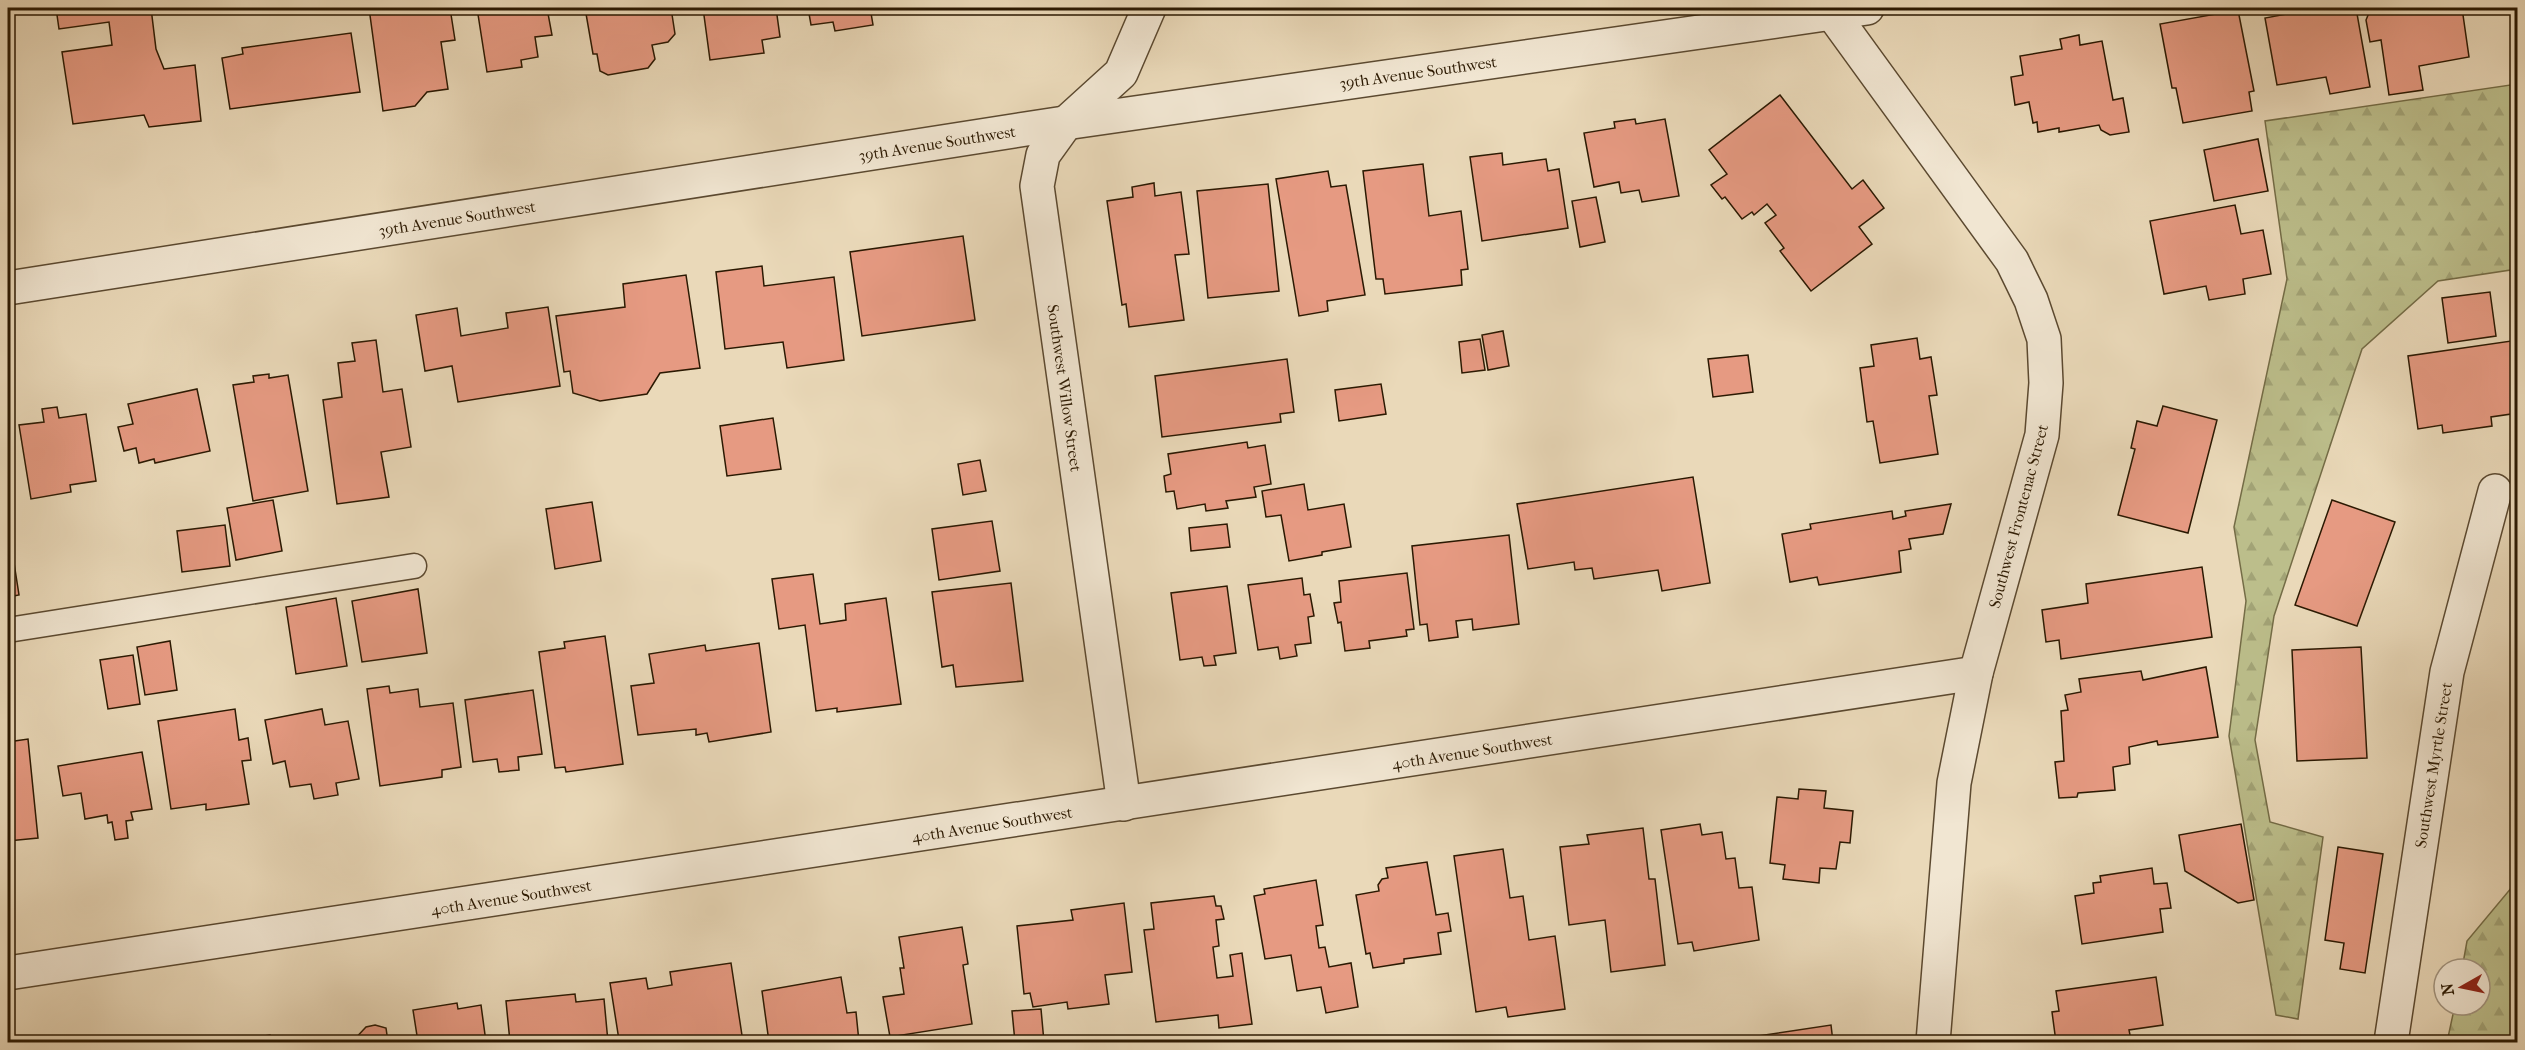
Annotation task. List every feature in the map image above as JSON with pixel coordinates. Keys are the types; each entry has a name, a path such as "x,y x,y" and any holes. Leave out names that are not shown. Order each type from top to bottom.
{"street":[{"name":"Southwest Willow Street","path":"1124,804 1037,186 1043,155 1066,123 1121,73 1149,8"},
{"name":"39th Avenue Southwest","path":"8,288 1066,123 1867,8"},
{"name":"Southwest Frontenac Street","path":"1832,13 2012,261 2031,300 2043,339 2046,382 2042,435 1976,674 1954,783 1933,1042"},
{"name":"Southwest Myrtle Street","path":"2391,1042 2447,672 2495,491"},
{"name":"40th Avenue Southwest","path":"8,973 1976,674"}],"lane":[{"path":"8,630 414,566"}],"green space":[{"path":"2517,84 2517,269 2438,281 2362,349 2274,616 2255,740 2270,822 2323,837 2298,1019 2276,1015 2229,736 2246,601 2234,527 2287,279 2265,121"},
{"path":"2517,881 2517,1042 2447,1042 2452,1017 2492,1017 2492,957 2464,957 2467,941"}],"building":[{"path":"56,8 151,8 156,49 164,69 195,65 201,121 149,127 144,115 73,124 62,52 112,45 109,22 59,29"},
{"path":"369,8 450,8 455,40 441,42 448,89 427,92 415,106 383,111"},
{"path":"477,8 547,8 552,35 535,37 538,57 521,60 522,67 487,72"},
{"path":"585,8 671,8 675,34 668,42 652,45 655,59 648,68 608,75 600,71 597,54 593,54"},
{"path":"703,8 776,8 780,37 762,40 764,53 710,60"},
{"path":"808,8 888,8 888,11 871,13 873,25 835,31 833,22 811,25"},
{"path":"905,8 932,8 905,12"},
{"path":"2286,8 2307,8 2308,14 2356,8 2370,87 2330,94 2326,77 2277,85 2265,18 2287,14"},
{"path":"2371,8 2392,8 2394,12 2402,11 2401,8 2462,8 2469,57 2419,66 2423,90 2389,95 2381,40 2370,42 2366,20"},
{"path":"2238,10 2254,91 2249,92 2252,111 2183,123 2176,88 2172,88 2160,24"},
{"path":"351,33 360,92 230,109 222,58 243,54 242,48"},
{"path":"2079,35 2080,45 2102,41 2113,100 2123,98 2129,132 2110,135 2101,130 2099,125 2059,132 2059,128 2038,132 2037,122 2033,123 2029,102 2015,105 2011,77 2023,75 2020,56 2062,49 2060,39"},
{"path":"1780,95 1852,189 1863,180 1884,208 1859,227 1872,244 1811,291 1780,251 1784,248 1765,223 1776,215 1767,204 1754,215 1752,212 1742,219 1725,197 1722,199 1711,185 1727,174 1709,150"},
{"path":"1635,119 1636,124 1665,119 1679,196 1642,202 1639,190 1621,193 1619,182 1594,187 1584,133 1615,128 1614,122"},
{"path":"2258,139 2268,191 2214,201 2204,150"},
{"path":"1502,153 1503,165 1546,159 1548,171 1559,169 1568,228 1482,241 1470,157"},
{"path":"1423,164 1429,216 1461,211 1468,269 1461,270 1462,285 1385,294 1383,279 1376,279 1363,171"},
{"path":"1328,171 1331,187 1346,185 1365,295 1327,301 1328,311 1299,316 1276,179"},
{"path":"1154,183 1155,196 1181,192 1189,254 1175,255 1184,320 1129,327 1126,304 1122,305 1107,201 1133,197 1132,187"},
{"path":"1268,184 1279,291 1208,298 1197,191"},
{"path":"1596,197 1605,242 1580,247 1572,201"},
{"path":"2235,205 2241,234 2263,230 2271,274 2243,279 2245,294 2209,300 2206,286 2164,294 2150,221"},
{"path":"963,236 975,320 862,336 850,252"},
{"path":"762,266 764,286 834,277 844,360 787,368 783,342 725,349 716,272"},
{"path":"686,275 700,368 660,373 647,394 600,401 573,393 570,371 564,372 556,316 625,307 623,284"},
{"path":"2490,292 2496,336 2448,343 2442,298"},
{"path":"548,307 560,386 458,402 452,366 425,371 416,315 457,308 461,336 508,328 506,313"},
{"path":"1503,331 1509,366 1488,370 1482,335"},
{"path":"1917,338 1920,359 1931,357 1937,395 1929,396 1938,454 1880,463 1873,421 1867,422 1860,368 1874,366 1871,345"},
{"path":"1480,339 1485,370 1462,373 1459,342"},
{"path":"376,340 383,392 402,389 411,447 381,452 389,497 337,504 323,400 342,397 338,363 355,361 352,343"},
{"path":"2518,340 2518,413 2491,417 2492,426 2443,433 2442,425 2418,429 2408,356"},
{"path":"1748,355 1753,392 1713,397 1708,359"},
{"path":"1287,359 1294,412 1280,414 1281,422 1162,437 1155,376"},
{"path":"269,374 269,378 288,375 308,491 253,501 233,385 254,382 253,376"},
{"path":"1381,384 1386,414 1339,421 1335,390"},
{"path":"197,389 210,451 155,463 154,459 139,463 136,448 124,451 118,427 133,424 128,404"},
{"path":"2163,406 2217,420 2188,533 2118,515 2135,449 2131,448 2137,421 2157,426"},
{"path":"57,407 59,418 86,414 96,481 70,485 71,492 31,499 19,425 44,422 42,409"},
{"path":"773,418 781,469 727,476 720,426"},
{"path":"1247,442 1248,448 1265,445 1271,484 1254,487 1256,497 1226,501 1228,508 1206,511 1205,504 1177,509 1174,491 1166,492 1164,476 1171,474 1168,454"},
{"path":"980,460 986,491 963,495 958,464"},
{"path":"1693,477 1710,583 1662,591 1658,570 1594,579 1592,568 1575,570 1574,562 1528,569 1517,504"},
{"path":"1304,484 1308,510 1344,504 1351,547 1289,561 1281,515 1266,517 1262,491"},
{"path":"273,500 282,551 236,560 227,508"},
{"path":"2332,500 2395,522 2357,626 2295,605"},
{"path":"592,502 601,561 555,569 546,509"},
{"path":"1951,504 1943,534 1909,539 1911,549 1899,551 1901,572 1819,585 1817,577 1790,582 1782,534 1811,529 1810,524 1892,511 1893,519 1906,516 1905,511"},
{"path":"992,521 1000,571 939,580 932,529"},
{"path":"1227,524 1230,547 1191,551 1189,528"},
{"path":"225,525 230,566 182,572 177,531"},
{"path":"1509,535 1519,624 1473,630 1472,619 1456,621 1458,637 1429,641 1427,624 1420,625 1412,546"},
{"path":"12,550 19,595 8,597 8,551"},
{"path":"2202,567 2212,637 2061,659 2059,640 2046,642 2042,610 2088,603 2086,584"},
{"path":"1407,573 1414,629 1406,630 1407,636 1369,641 1370,648 1345,651 1341,622 1338,623 1334,603 1341,602 1339,581"},
{"path":"813,574 820,624 846,620 845,604 886,598 901,704 837,712 837,708 816,711 805,625 779,629 772,579"},
{"path":"1302,578 1304,595 1310,594 1314,616 1308,617 1311,643 1295,645 1297,656 1280,659 1278,647 1258,650 1248,585"},
{"path":"1011,583 1023,681 956,687 953,665 942,667 932,592"},
{"path":"1227,586 1236,653 1214,656 1216,665 1204,666 1202,657 1180,660 1171,593"},
{"path":"418,589 427,653 362,662 352,601"},
{"path":"336,598 347,666 296,674 286,607"},
{"path":"605,636 623,764 566,772 565,767 555,768 539,652 565,648 564,642"},
{"path":"170,641 177,690 145,695 137,647"},
{"path":"759,643 771,732 709,742 707,733 696,735 696,729 638,735 631,686 654,683 649,654 705,645 706,651"},
{"path":"2361,647 2367,758 2297,761 2292,650"},
{"path":"133,655 140,704 108,709 100,660"},
{"path":"2206,667 2218,737 2158,745 2157,741 2129,747 2130,764 2113,767 2115,790 2078,793 2077,797 2059,798 2055,762 2064,761 2061,711 2068,710 2065,695 2081,692 2079,679 2141,671 2143,680"},
{"path":"389,686 390,693 418,689 420,707 453,703 461,767 442,770 442,777 380,786 367,689"},
{"path":"533,690 542,754 518,757 519,770 499,772 497,759 473,762 465,700"},
{"path":"235,709 239,740 248,738 251,760 242,761 249,804 206,810 206,804 171,809 158,721"},
{"path":"322,709 325,725 348,721 359,779 336,783 338,795 314,799 311,784 290,787 285,761 273,764 265,720"},
{"path":"28,739 38,838 8,841 8,742"},
{"path":"142,752 152,809 131,812 133,820 126,821 128,838 115,840 112,822 108,823 107,815 85,819 81,793 63,796 58,766"},
{"path":"1799,789 1826,791 1824,808 1853,811 1850,843 1840,842 1836,869 1820,868 1819,883 1783,879 1785,865 1770,863 1777,797 1798,799"},
{"path":"1700,824 1702,835 1722,832 1726,859 1735,858 1739,888 1752,887 1759,940 1694,951 1692,942 1678,944 1661,830"},
{"path":"2241,824 2254,900 2238,903 2185,871 2179,835"},
{"path":"1643,828 1649,879 1655,879 1665,965 1611,972 1605,920 1569,925 1560,847 1589,844 1587,835"},
{"path":"2338,847 2383,854 2365,973 2340,969 2344,943 2325,940"},
{"path":"1503,849 1510,898 1523,896 1529,940 1555,936 1565,1009 1508,1017 1506,1007 1476,1012 1454,856"},
{"path":"1427,862 1436,915 1448,913 1451,931 1438,933 1441,954 1404,959 1404,963 1373,968 1370,953 1366,954 1356,895 1379,891 1378,885 1382,879 1388,878 1386,868"},
{"path":"2152,868 2154,884 2167,883 2171,908 2160,909 2163,932 2082,944 2075,896 2094,893 2093,883 2101,882 2100,876"},
{"path":"1316,880 1323,925 1316,926 1319,948 1325,947 1329,967 1351,963 1358,1007 1326,1013 1321,987 1297,991 1291,955 1265,959 1254,896 1265,894 1264,889"},
{"path":"1214,896 1216,906 1221,906 1224,919 1216,920 1219,946 1213,947 1217,978 1233,976 1230,955 1242,953 1252,1024 1219,1028 1218,1015 1156,1022 1144,930 1154,929 1151,903"},
{"path":"1124,903 1132,972 1105,975 1109,1004 1068,1009 1067,1002 1033,1007 1030,993 1024,994 1017,926 1073,920 1071,910"},
{"path":"962,927 968,964 963,965 972,1024 890,1037 883,997 904,994 900,968 904,968 899,937"},
{"path":"731,963 743,1042 629,1042 628,1039 619,1040 610,983 646,978 648,989 672,985 670,972"},
{"path":"841,977 847,1013 856,1012 859,1042 769,1042 762,991"},
{"path":"2156,977 2163,1025 2129,1030 2131,1040 2056,1042 2052,1012 2059,1011 2056,991"},
{"path":"575,994 576,1002 604,999 608,1042 510,1042 506,1001"},
{"path":"457,1003 458,1009 481,1005 486,1042 418,1042 413,1010"},
{"path":"1041,1009 1044,1042 1015,1042 1012,1011"},
{"path":"375,1025 386,1028 388,1042 352,1042 366,1027"},
{"path":"1831,1025 1833,1042 1725,1042 1725,1041"},
{"path":"270,1035 272,1042 225,1042"}]}
